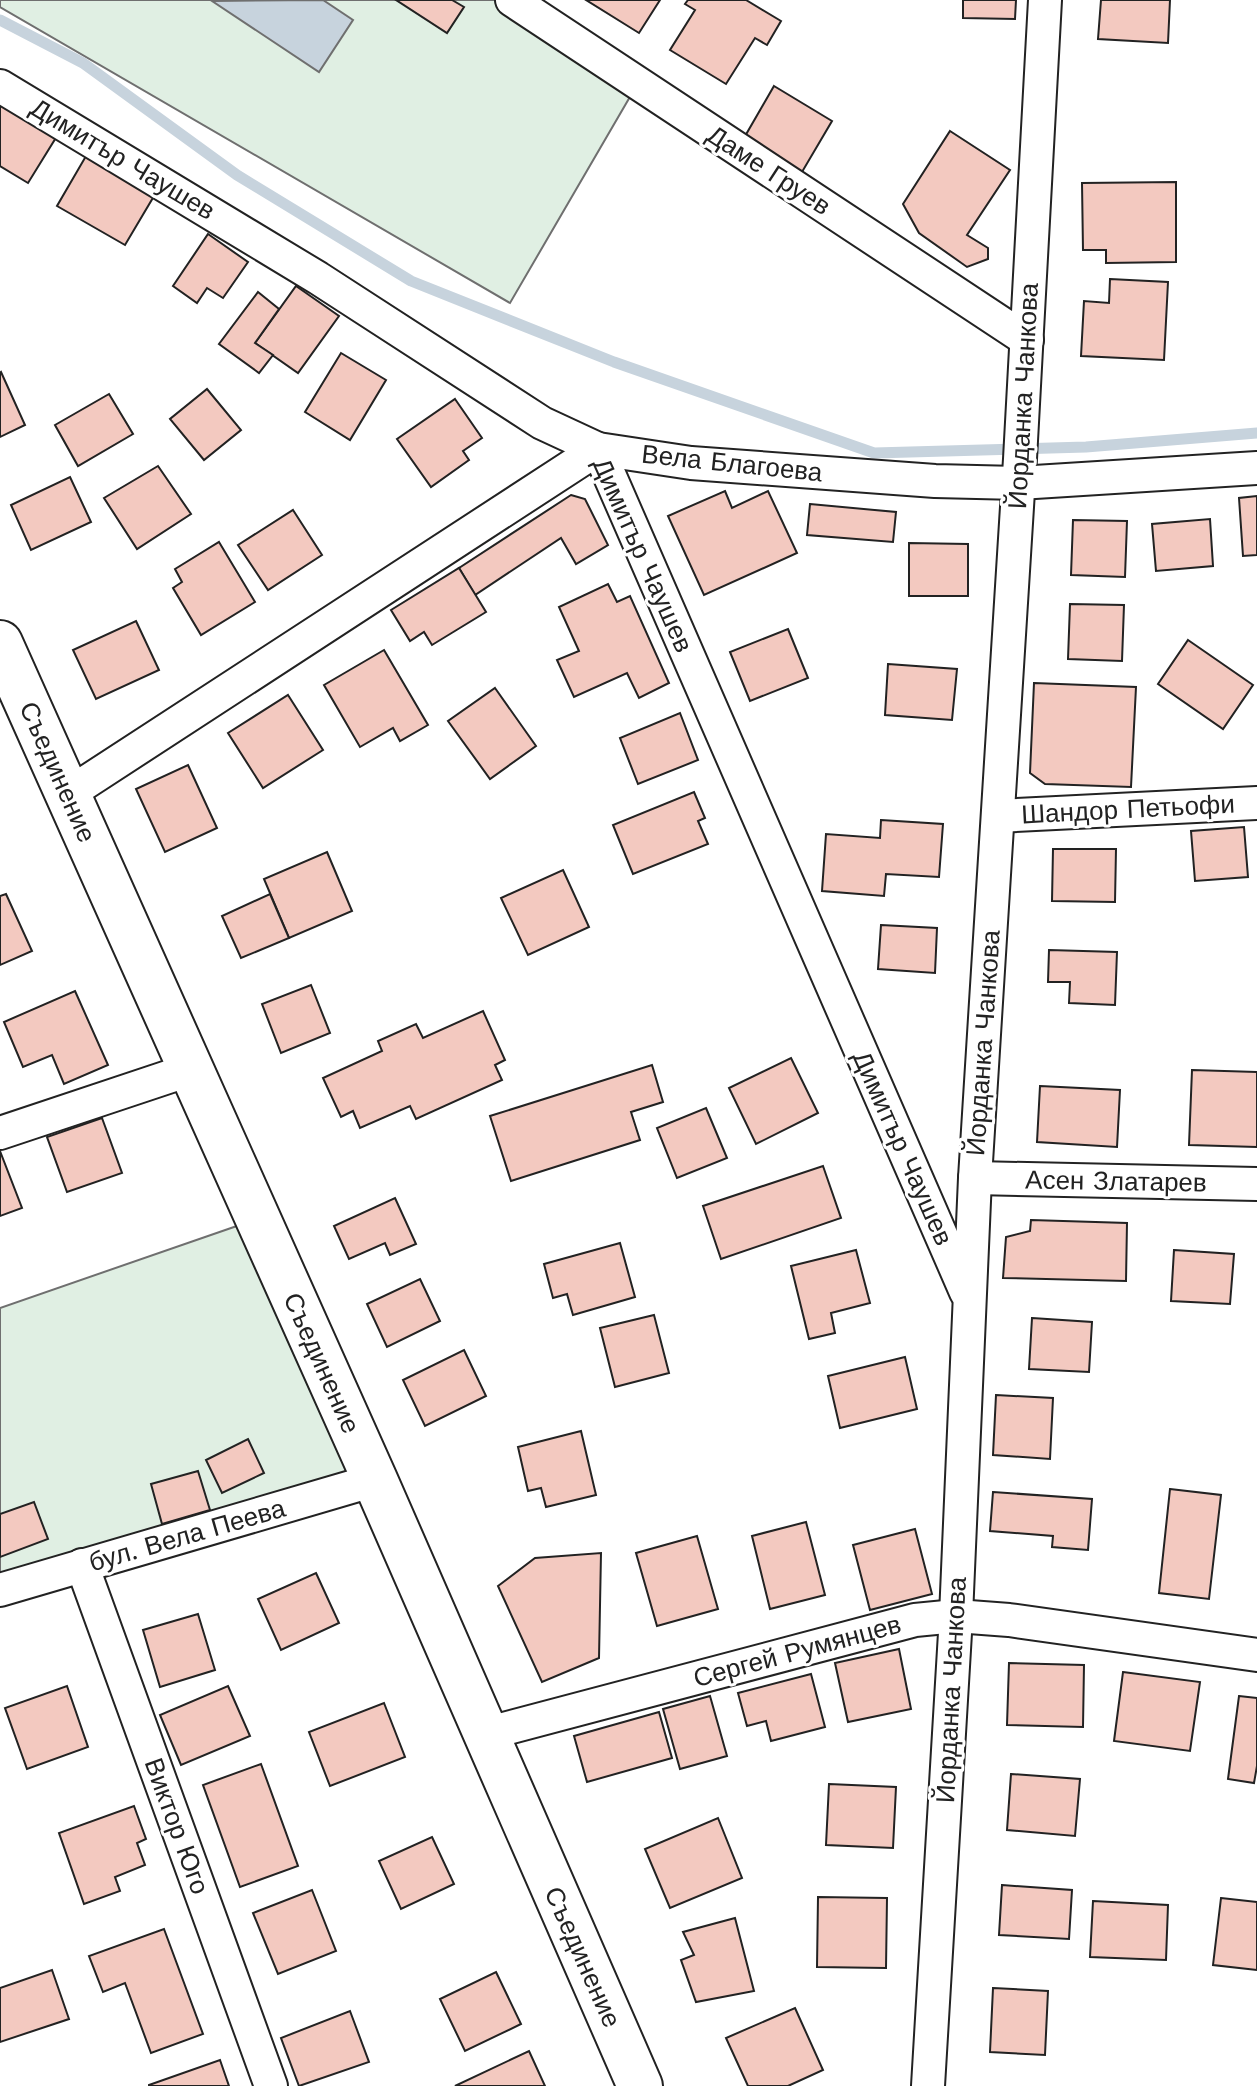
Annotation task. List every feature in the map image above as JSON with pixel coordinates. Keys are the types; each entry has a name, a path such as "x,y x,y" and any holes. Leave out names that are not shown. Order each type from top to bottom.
{"street":[{"name":"Даме Груев","path":"512,0 1027,340"},
{"name":"Йорданка Чанкова","path":"928,2086 956,1616 975,1178 1020,471 1045,0"},
{"name":"Димитър Чаушев","path":"0,86 318,278 542,423 598,449 970,1301"},
{"name":"Вела Благоева","path":"598,449 691,463 935,481 1020,471 1257,468"},
{"path":"68,794 598,449"},
{"name":"Съединение","path":"0,643 375,1480 640,2086"},
{"name":"Шандор Петьофи","path":"998,816 1257,803"},
{"path":"0,1133 189,1070"},
{"name":"Асен Златарев","path":"975,1178 1257,1184"},
{"name":"бул. Вела Пеева","path":"0,1590 375,1480"},
{"name":"Виктор Юго","path":"82,1565 271,2086"},
{"name":"Сергей Румянцев","path":"485,1734 915,1620 956,1616 1009,1620 1257,1655"}],"green space":[{"path":"0,0 512,0 638,83 510,303 0,7"},
{"path":"257,1219 375,1480 0,1591 0,1308"}],"shaded area":[{"path":"323,0 353,20 319,72 212,1"}],"building":[{"path":"396,0 452,0 464,7 447,33"},
{"path":"586,0 660,0 639,33"},
{"path":"688,0 746,0 781,21 767,45 755,38 726,84 670,50 695,10 685,4"},
{"path":"963,0 1016,0 1015,19 963,18"},
{"path":"1101,0 1170,0 1168,43 1098,39"},
{"path":"774,86 832,121 802,172 744,138"},
{"path":"0,101 57,136 28,183 0,166"},
{"path":"950,131 1010,170 967,235 988,248 988,259 967,267 919,233 903,204"},
{"path":"86,156 154,196 125,245 57,206"},
{"path":"1176,182 1176,262 1106,263 1106,250 1083,250 1082,183"},
{"path":"208,234 248,262 223,298 207,288 197,303 173,286"},
{"path":"1110,279 1168,282 1164,360 1081,356 1084,301 1109,303"},
{"path":"296,286 339,316 298,373 255,343"},
{"path":"258,292 279,309 255,343 273,355 259,373 219,344"},
{"path":"341,353 386,380 350,440 305,412"},
{"path":"0,373 25,425 0,437"},
{"path":"207,389 241,430 204,460 170,419"},
{"path":"109,394 133,434 78,466 55,425"},
{"path":"455,399 482,438 463,451 469,460 431,487 397,439"},
{"path":"158,466 191,514 137,549 104,498"},
{"path":"70,477 91,522 31,550 11,505"},
{"path":"725,491 732,508 768,491 797,553 704,595 668,516"},
{"path":"571,495 585,499 608,545 576,564 561,538 475,595 459,568"},
{"path":"1257,496 1257,555 1243,556 1239,498"},
{"path":"810,504 896,512 893,542 807,535"},
{"path":"293,510 322,555 268,590 238,545"},
{"path":"1210,519 1213,566 1156,571 1152,524"},
{"path":"1073,520 1127,521 1125,577 1071,575"},
{"path":"219,542 255,602 201,635 173,588 182,582 175,569"},
{"path":"909,543 968,544 968,596 909,596"},
{"path":"459,568 486,612 432,645 424,632 410,641 391,610"},
{"path":"608,584 617,602 630,596 669,683 639,698 627,673 574,697 557,660 579,651 559,607"},
{"path":"1070,604 1124,605 1122,661 1068,659"},
{"path":"136,621 159,670 96,699 73,650"},
{"path":"788,629 808,678 750,701 730,652"},
{"path":"1188,640 1253,685 1223,729 1158,684"},
{"path":"384,650 428,725 400,741 393,728 360,747 324,685"},
{"path":"888,664 957,669 952,720 885,715"},
{"path":"1034,683 1136,687 1131,787 1045,784 1030,773"},
{"path":"495,688 536,746 490,779 448,721"},
{"path":"288,695 323,750 263,788 228,733"},
{"path":"680,713 698,760 638,784 620,738"},
{"path":"188,765 217,828 165,852 136,789"},
{"path":"694,792 705,818 698,821 708,844 633,874 613,825"},
{"path":"881,820 943,824 939,877 886,874 884,896 822,891 826,834 880,838"},
{"path":"1244,827 1248,877 1195,881 1191,831"},
{"path":"1053,849 1116,849 1115,902 1052,901"},
{"path":"327,852 352,911 289,938 264,879"},
{"path":"563,870 589,927 528,955 501,898"},
{"path":"6,894 32,951 0,965 0,896"},
{"path":"270,894 289,938 241,958 222,916"},
{"path":"881,925 937,928 935,973 878,969"},
{"path":"1049,950 1117,952 1115,1005 1069,1003 1070,982 1048,982"},
{"path":"311,985 330,1033 281,1053 262,1004"},
{"path":"75,991 108,1065 64,1084 52,1055 23,1067 4,1022"},
{"path":"483,1011 505,1060 495,1065 502,1080 416,1119 410,1106 360,1128 353,1111 341,1117 323,1078 382,1051 378,1041 416,1024 423,1038"},
{"path":"791,1058 818,1113 756,1144 729,1088"},
{"path":"652,1065 663,1102 631,1112 640,1140 511,1181 490,1116"},
{"path":"1192,1070 1257,1072 1257,1147 1189,1145"},
{"path":"1040,1086 1120,1090 1117,1147 1037,1142"},
{"path":"706,1108 727,1158 677,1178 657,1128"},
{"path":"102,1118 122,1173 67,1192 47,1137"},
{"path":"0,1151 22,1208 0,1216"},
{"path":"823,1166 841,1218 721,1259 703,1206"},
{"path":"395,1198 416,1244 390,1255 385,1243 349,1259 334,1226"},
{"path":"1031,1220 1127,1223 1126,1281 1003,1278 1006,1237 1030,1231"},
{"path":"620,1243 635,1297 573,1315 567,1294 553,1298 544,1264"},
{"path":"856,1250 870,1303 831,1313 835,1333 809,1339 791,1266"},
{"path":"1174,1250 1234,1254 1230,1304 1171,1301"},
{"path":"420,1279 440,1321 387,1347 367,1304"},
{"path":"654,1315 669,1373 615,1387 600,1328"},
{"path":"1032,1318 1092,1322 1089,1372 1029,1369"},
{"path":"464,1350 486,1396 425,1426 403,1380"},
{"path":"905,1357 917,1409 840,1428 828,1376"},
{"path":"996,1395 1053,1398 1050,1459 993,1455"},
{"path":"581,1431 596,1495 546,1507 541,1488 528,1491 518,1447"},
{"path":"248,1439 264,1473 222,1493 206,1460"},
{"path":"198,1471 210,1510 162,1524 151,1484"},
{"path":"1170,1489 1221,1495 1209,1599 1159,1593"},
{"path":"993,1492 1092,1499 1088,1550 1052,1547 1053,1536 990,1531"},
{"path":"34,1502 48,1539 0,1557 0,1514"},
{"path":"806,1522 825,1595 770,1609 752,1536"},
{"path":"915,1529 932,1594 870,1610 853,1545"},
{"path":"697,1536 718,1609 657,1626 636,1553"},
{"path":"601,1553 599,1658 542,1682 498,1586 535,1558"},
{"path":"316,1573 339,1623 281,1650 258,1599"},
{"path":"198,1614 215,1670 160,1687 143,1630"},
{"path":"899,1649 911,1709 848,1722 835,1663"},
{"path":"1009,1663 1084,1665 1083,1727 1007,1725"},
{"path":"1123,1672 1200,1682 1190,1751 1114,1741"},
{"path":"811,1674 825,1727 771,1741 766,1721 747,1726 738,1693"},
{"path":"67,1686 88,1747 27,1769 5,1708"},
{"path":"228,1686 250,1736 181,1765 160,1715"},
{"path":"710,1696 727,1756 680,1769 663,1709"},
{"path":"1239,1696 1257,1698 1254,1783 1228,1779"},
{"path":"384,1703 405,1757 330,1786 309,1732"},
{"path":"659,1712 672,1758 587,1782 574,1736"},
{"path":"261,1764 298,1866 240,1887 203,1785"},
{"path":"1011,1774 1080,1779 1075,1836 1007,1830"},
{"path":"829,1784 896,1787 893,1848 826,1845"},
{"path":"134,1806 146,1839 137,1843 145,1865 115,1877 120,1891 84,1904 59,1833"},
{"path":"718,1818 742,1878 670,1908 645,1849"},
{"path":"432,1837 454,1884 401,1909 379,1861"},
{"path":"1002,1885 1072,1890 1069,1939 999,1935"},
{"path":"312,1890 336,1951 278,1974 253,1913"},
{"path":"818,1897 887,1898 886,1968 817,1967"},
{"path":"1221,1898 1257,1902 1257,1970 1213,1965"},
{"path":"1093,1901 1168,1905 1166,1960 1090,1957"},
{"path":"735,1918 754,1991 696,2002 681,1960 694,1955 683,1932"},
{"path":"164,1929 203,2034 151,2053 125,1983 103,1992 89,1956"},
{"path":"52,1970 69,2019 0,2042 0,1988"},
{"path":"496,1972 521,2024 465,2051 440,1999"},
{"path":"993,1988 1048,1991 1045,2055 990,2052"},
{"path":"795,2008 823,2070 788,2086 748,2086 726,2038"},
{"path":"350,2011 369,2062 299,2086 281,2038"},
{"path":"529,2051 545,2086 455,2086"},
{"path":"220,2060 229,2086 149,2086 149,2085"}],"waterway":[{"path":"0,20 83,63 237,175 411,281 614,362 874,453 1086,447 1257,433"}]}
